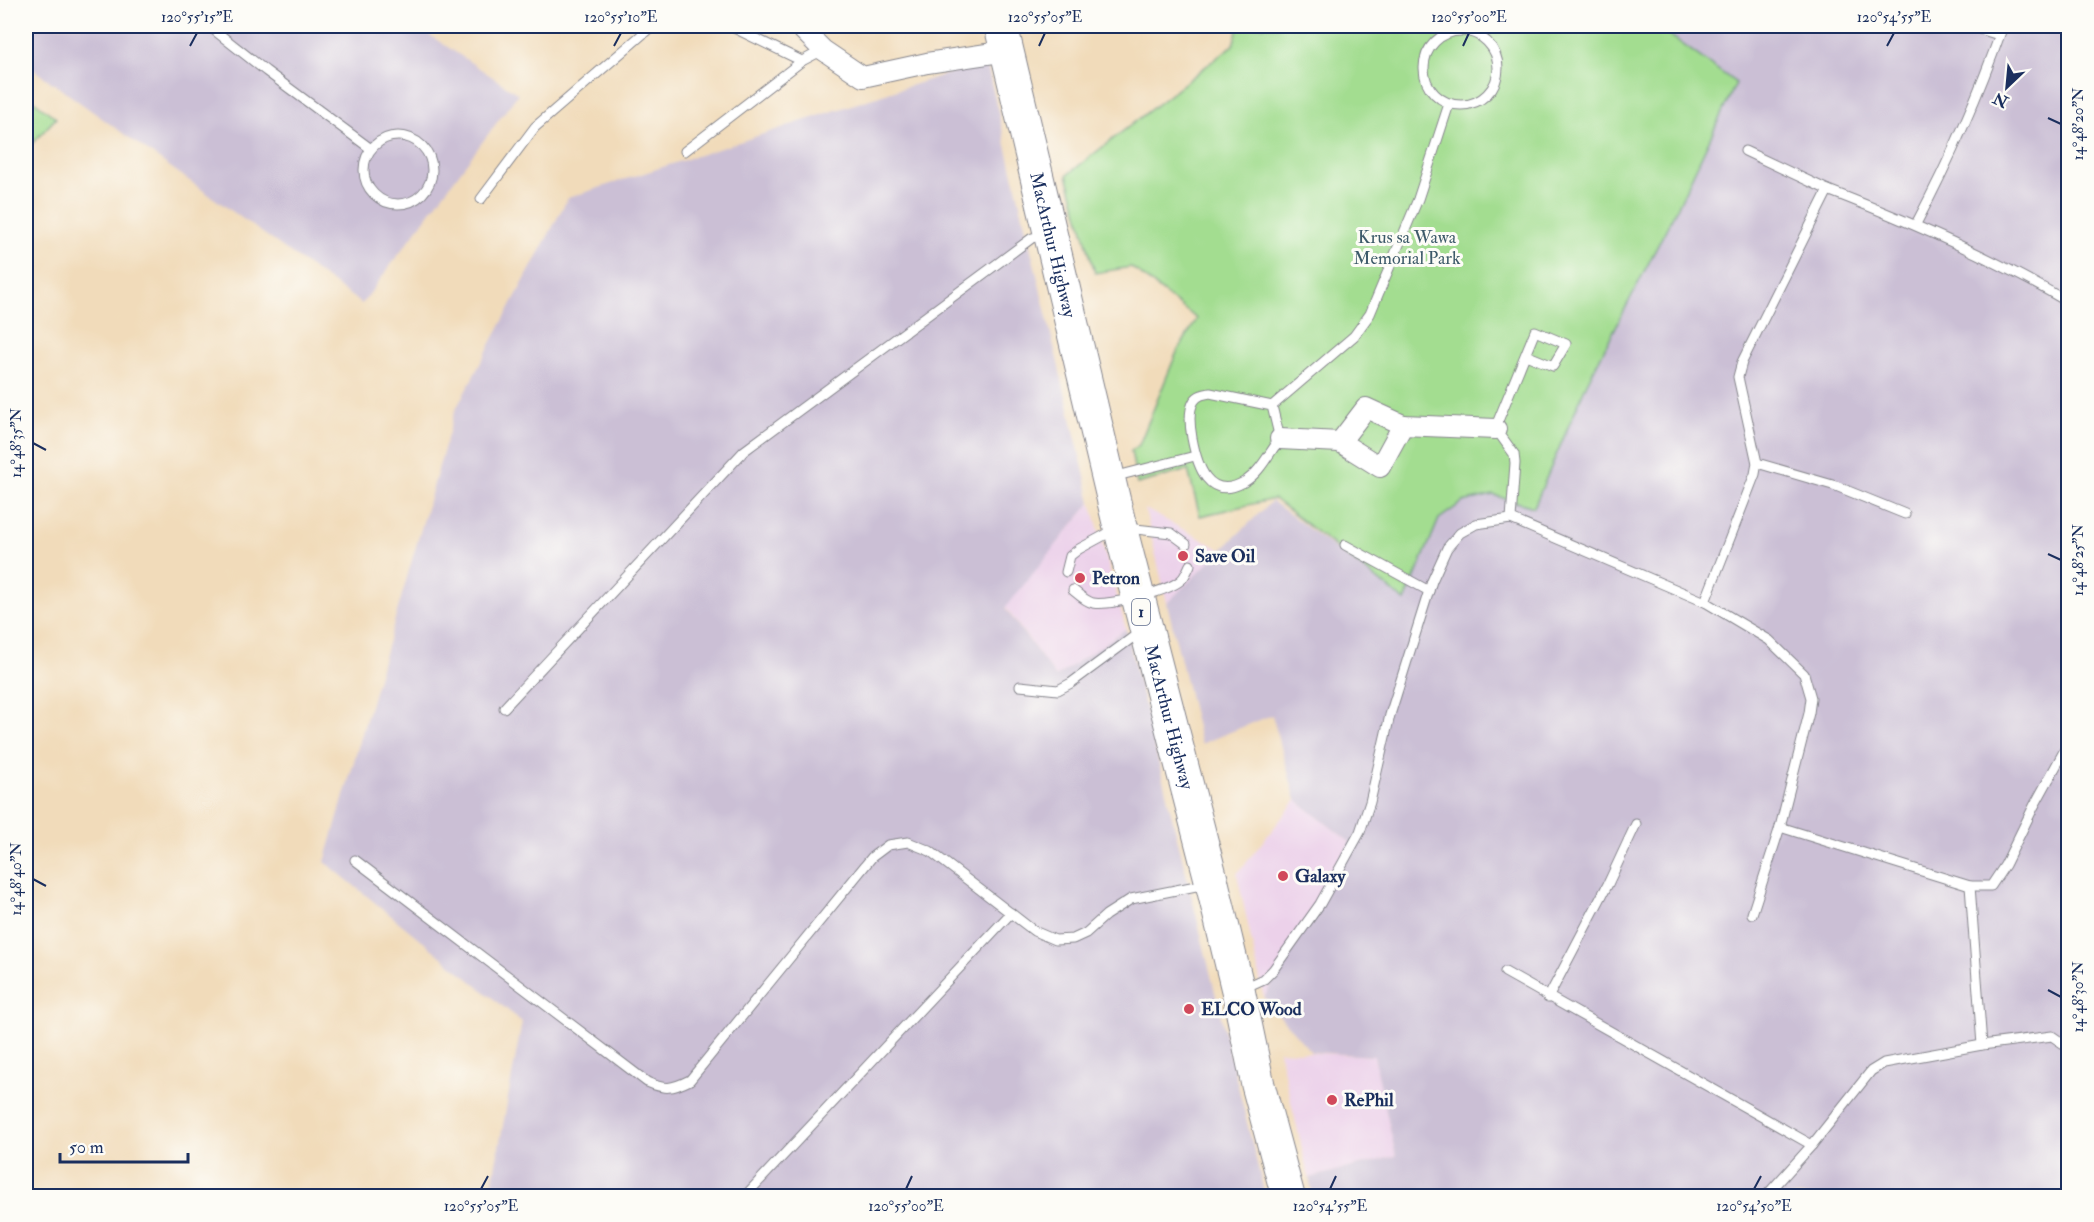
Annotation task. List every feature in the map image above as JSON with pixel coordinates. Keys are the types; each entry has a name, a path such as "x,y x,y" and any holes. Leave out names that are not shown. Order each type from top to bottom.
{"highway":[{"name":"MacArthur Highway","path":"1004,38 1120,527 1212,883 1258,1085 1288,1197"}],"street":[{"path":"799,26 824,50 863,77 927,63 1004,38"},
{"path":"1341,442 1366,408 1403,425 1496,429"},
{"path":"1280,439 1341,442 1380,467 1403,425"}],"lane":[{"path":"209,26 371,149"},
{"path":"481,199 535,127 652,26"},
{"path":"730,26 802,61"},
{"path":"1437,26 1444,35"},
{"path":"1916,224 1963,127 2001,30 1970,26"},
{"path":"1461,30 1486,40 1494,51 1498,62 1496,83 1479,101 1467,105 1449,104 1429,89 1424,77 1423,66 1426,54 1435,40 1461,30"},
{"path":"685,151 802,61 824,50"},
{"path":"1272,406 1354,336 1370,314 1419,199 1449,104"},
{"path":"392,136 404,136 415,140 425,147 433,164 433,176 429,187 421,196 405,204 393,204 381,200 372,193 364,176 364,164 371,149 376,143 392,136"},
{"path":"1745,152 1828,190 1916,224 1993,261 2068,302"},
{"path":"1705,602 1755,474 1757,463 1738,377 1742,362 1828,190"},
{"path":"504,708 744,451 1032,238 1049,233"},
{"path":"1511,519 1514,454 1496,429 1497,420 1535,331 1566,344 1553,366 1526,355"},
{"path":"1210,393 1272,406 1280,439 1253,475 1242,483 1226,487 1211,483 1201,472 1190,425 1195,399 1210,393"},
{"path":"1108,478 1196,456"},
{"path":"1757,463 1836,486 1905,514"},
{"path":"1238,990 1253,986 1273,970 1320,904 1360,832 1370,802 1390,715 1429,591 1447,548 1461,533 1476,524 1511,519 1705,602 1769,640 1804,674 1812,698 1809,713 1780,826 1752,914"},
{"path":"1066,572 1070,556 1120,527 1171,533 1186,544"},
{"path":"1345,545 1429,591"},
{"path":"1020,686 1058,690 1071,683 1142,613 1183,579 1190,565"},
{"path":"1073,590 1082,598 1094,603 1142,613"},
{"path":"1780,826 1970,886 1992,886 2068,744"},
{"path":"1548,998 1608,884 1636,824"},
{"path":"355,860 647,1082 661,1088 676,1088 690,1080 872,857 888,845 908,842 930,851 1034,931 1055,940 1073,939 1086,933 1106,915 1131,899 1212,883"},
{"path":"1970,886 1982,1045"},
{"path":"745,1197 1011,913"},
{"path":"1505,972 1812,1144"},
{"path":"1766,1197 1871,1071 1884,1063 1982,1045 2052,1036 2068,1047"}],"shaded area":[{"path":"26,26 416,26 518,94 362,304 26,64"},
{"path":"1657,26 2068,26 2068,1196 1313,1196 1309,1178 1396,1156 1374,1056 1311,1052 1264,998 1350,842 1296,800 1272,715 1201,744 1167,603 1272,501 1405,601 1439,519 1463,502 1493,495 1534,507 1587,383 1735,84"},
{"path":"986,61 1091,502 1005,608 1056,677 1126,629 1265,1196 490,1196 522,1022 325,862 455,411 568,198"},
{"path":"1091,502 1126,629 1056,677 1005,607"},
{"path":"1145,509 1222,550 1167,603"},
{"path":"1296,800 1350,842 1264,998 1237,874"},
{"path":"1279,1051 1374,1056 1396,1156 1309,1178"}],"green space":[{"name":"Krus sa Wawa Memorial Park","path":"1239,26 1657,26 1736,83 1681,200 1587,383 1534,507 1493,495 1463,502 1439,519 1405,601 1274,499 1200,516 1188,470 1137,484 1131,451 1139,445 1176,354 1197,319 1131,267 1095,273 1067,175 1233,45"},
{"path":"26,95 56,118 26,150"}],"place":[{"name":"Save Oil","path":"1183,556"},
{"name":"Petron","path":"1080,578"},
{"name":"Galaxy","path":"1283,876"},
{"name":"ELCO Wood","path":"1189,1009"},
{"name":"RePhil","path":"1332,1100"}]}
